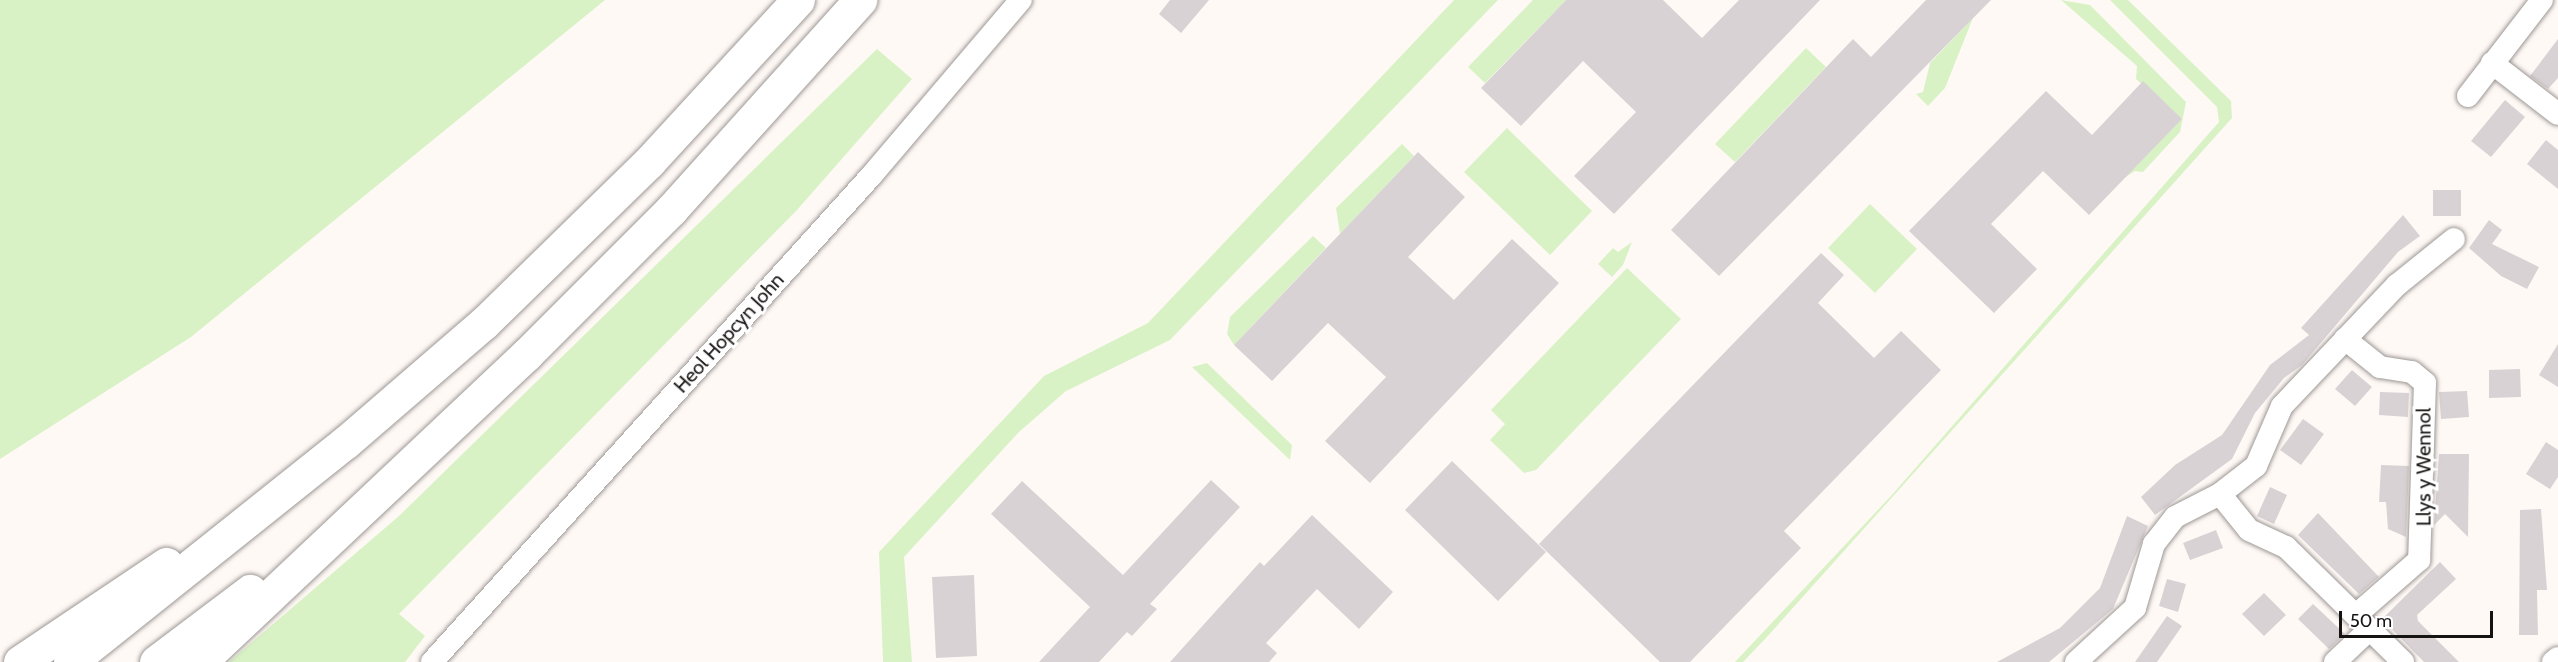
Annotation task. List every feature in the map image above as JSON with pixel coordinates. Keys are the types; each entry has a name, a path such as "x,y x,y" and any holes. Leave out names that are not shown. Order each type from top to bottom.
{"highway":[{"path":"70,662 346,442 484,323 649,162 798,0"},
{"path":"200,662 477,402 671,210 860,0"},
{"path":"156,662 324,535 477,402"},
{"path":"20,662 346,442"}],"street":[{"name":"Heol Hopcyn John","path":"432,662 871,176 1021,0"},
{"path":"2468,96 2542,0"},
{"path":"2492,63 2558,114"},
{"path":"2076,662 2135,608 2154,544 2175,517 2220,494 2256,466 2282,406 2345,339 2454,239"},
{"name":"Llys y Wennol","path":"2345,339 2380,367 2412,372 2425,383 2420,560 2363,622"},
{"path":"2220,494 2249,530 2286,547 2403,662"},
{"path":"2335,662 2363,622"},
{"path":"2553,662 2558,658"}],"green space":[{"path":"0,0 605,0 191,337 0,459"},
{"path":"1454,0 1498,0 1170,340 1066,391 1019,432 904,557 912,662 883,662 879,552 1044,376 1148,323"},
{"path":"1533,0 1566,0 1485,83 1468,67"},
{"path":"2061,0 2090,5 2186,102 2180,132 2143,172 2135,171 2107,189 2176,116 2136,79 2137,66"},
{"path":"2110,0 2128,0 2231,101 2232,118 1766,638 1743,662 1735,662 1890,497 2219,122 2217,107"},
{"path":"1973,18 1945,88 1928,106 1916,94 1923,92 1930,63"},
{"path":"1806,48 1826,67 1735,162 1715,144"},
{"path":"877,49 912,79 797,210 399,614 425,636 405,662 229,662 399,516"},
{"path":"1507,128 1592,211 1550,255 1464,172"},
{"path":"1402,144 1414,156 1340,234 1336,208"},
{"path":"1870,204 1917,249 1875,293 1828,248"},
{"path":"1313,236 1326,248 1234,345 1227,334 1230,317"},
{"path":"1632,242 1623,265 1612,277 1598,264 1613,248 1618,252"},
{"path":"1627,268 1681,319 1536,470 1524,473 1490,440 1505,424 1491,410"},
{"path":"1207,363 1292,445 1290,460 1192,367"}],"building":[{"path":"1170,0 1209,0 1181,33 1159,14"},
{"path":"1566,0 1663,0 1702,38 1739,0 1820,0 1614,214 1574,176 1636,112 1583,61 1521,126 1481,88"},
{"path":"1926,0 1991,0 1719,276 1671,230 1853,39 1871,57"},
{"path":"2558,39 2558,78 2548,89 2530,76"},
{"path":"2143,81 2182,119 2089,215 2043,171 1991,224 2037,269 1994,313 1909,231 2046,91 2092,135"},
{"path":"2505,100 2525,117 2491,157 2471,141"},
{"path":"2546,140 2558,150 2558,189 2527,164"},
{"path":"1418,152 1465,197 1408,257 1454,300 1512,239 1559,283 1370,483 1325,441 1386,377 1328,323 1272,381 1234,345"},
{"path":"2433,190 2461,190 2461,216 2433,216"},
{"path":"2403,215 2420,236 2398,252 2302,365 2284,378 2255,413 2232,459 2155,515 2141,497 2175,465 2222,435 2270,365 2309,335 2301,328"},
{"path":"2489,220 2502,230 2492,244 2539,267 2527,289 2501,276 2469,248"},
{"path":"1821,253 1844,275 1818,303 1874,358 1901,331 1941,370 1784,531 1801,548 1690,662 1660,662 1539,544"},
{"path":"2558,344 2558,387 2539,375"},
{"path":"2520,369 2521,397 2489,398 2489,370"},
{"path":"2352,370 2372,387 2355,406 2335,389"},
{"path":"2467,391 2469,417 2441,419 2439,392"},
{"path":"2380,392 2409,393 2408,417 2379,415"},
{"path":"2303,419 2324,434 2301,465 2280,450"},
{"path":"2546,442 2558,450 2558,477 2550,489 2526,474"},
{"path":"2439,454 2469,454 2468,537 2445,514 2434,525"},
{"path":"1452,461 1546,552 1498,601 1405,510"},
{"path":"2381,465 2409,466 2406,537 2388,529 2386,502 2379,502"},
{"path":"1211,480 1240,507 1150,604 1157,609 1132,636 1127,632 1099,662 1039,662 1090,607 991,514 1022,481 1123,575"},
{"path":"2270,487 2287,495 2274,524 2257,516"},
{"path":"2541,509 2547,590 2537,590 2538,635 2519,635 2520,510"},
{"path":"2318,513 2379,577 2359,594 2298,535"},
{"path":"1312,515 1393,592 1359,629 1317,589 1266,643 1277,653 1269,662 1170,662 1260,562 1264,566"},
{"path":"2127,516 2148,526 2113,609 2049,662 1997,662 2060,628 2100,588"},
{"path":"2216,530 2223,548 2190,560 2183,543"},
{"path":"2440,562 2456,579 2417,615 2418,621 2459,662 2424,662 2382,619"},
{"path":"974,575 977,656 936,658 932,577"},
{"path":"2167,579 2186,584 2178,612 2159,606"},
{"path":"2264,593 2286,615 2264,636 2242,614"},
{"path":"2313,604 2345,634 2329,649 2298,619"},
{"path":"2167,616 2182,626 2157,662 2135,662"}]}
